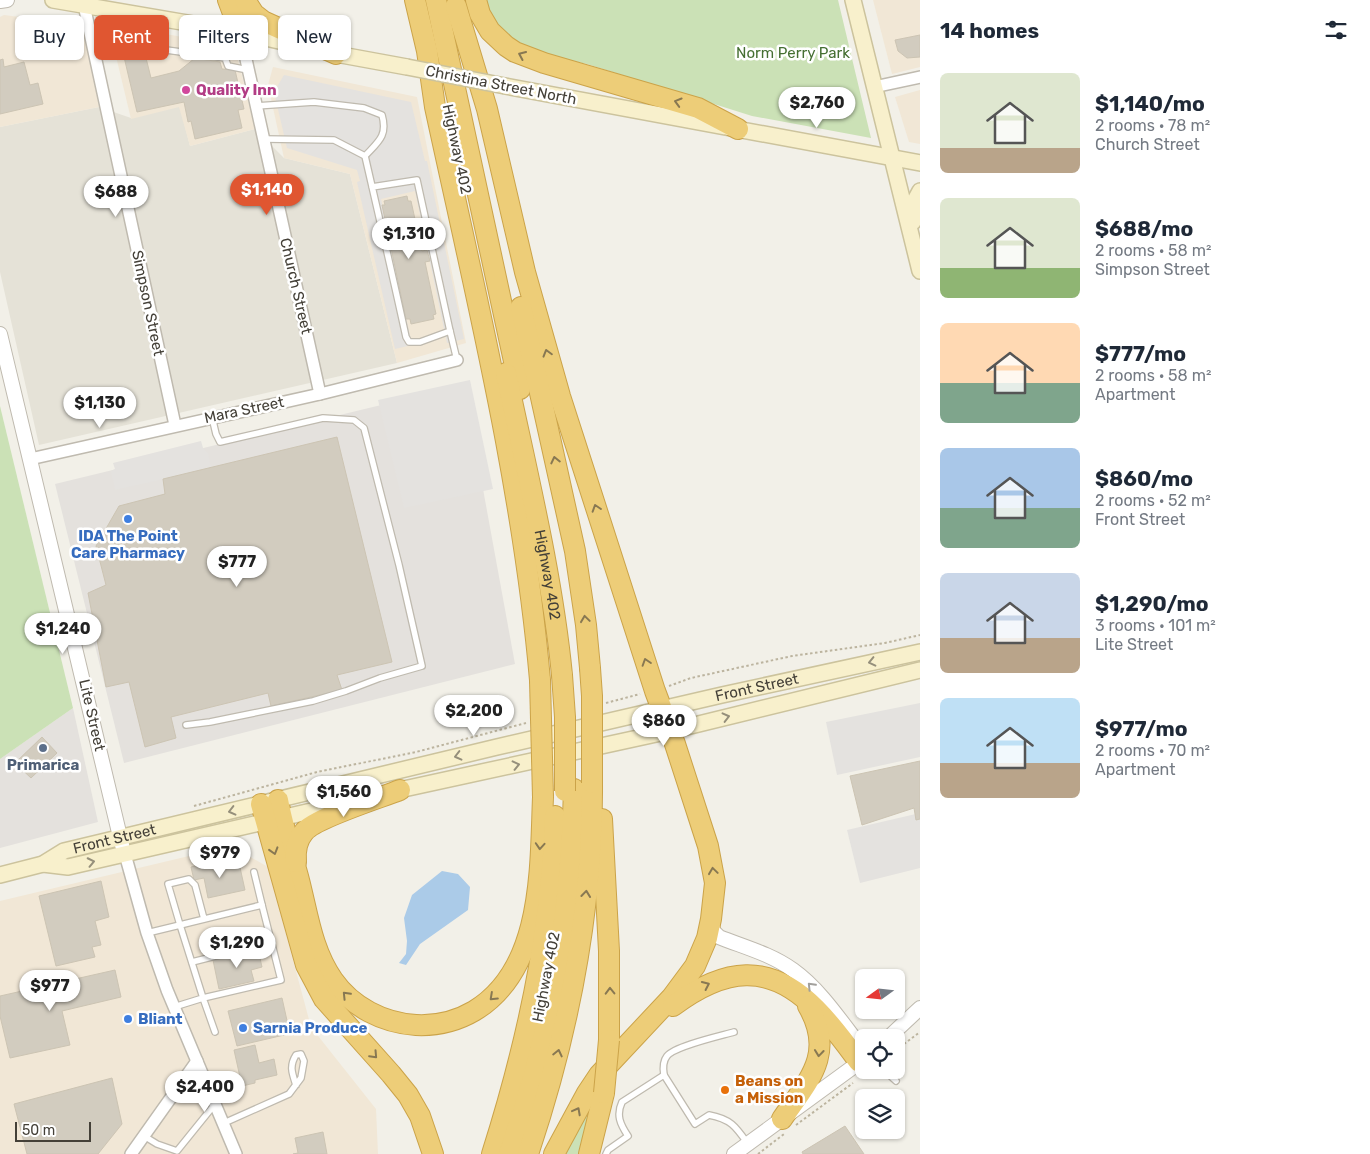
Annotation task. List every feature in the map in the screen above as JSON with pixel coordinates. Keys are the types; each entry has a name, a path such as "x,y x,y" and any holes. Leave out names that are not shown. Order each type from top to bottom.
{"highway":[{"path":"228,0 234,15"},
{"path":"245,0 254,14 263,21 278,28"},
{"path":"404,0 435,107"},
{"path":"416,0 435,107 520,518 532,606 556,676"},
{"name":"Highway 402","path":"425,0 547,564 558,638 556,676 565,717 572,789 588,868 573,983 555,1063 528,1154"},
{"path":"436,0 540,479 564,610 556,676"},
{"path":"476,0 480,14 490,31 515,52 544,63 698,108 738,129"},
{"path":"456,3 486,109 523,263 560,396 713,864 715,883 707,938 695,966 672,997 595,1081 554,1154"},
{"name":"Highway 402","path":"456,3 540,397 567,513 586,625 592,696 572,789 549,968 524,1078 500,1154"},
{"path":"400,790 325,819 308,828 298,840 296,854 299,881 312,935 318,953 334,981 353,1002 377,1016 399,1023 420,1025 444,1023 468,1014 491,999 502,988 520,959 531,925 539,866 572,789"},
{"path":"572,789 609,951 609,1040 604,1093 589,1154"},
{"path":"492,1154 516,1074 532,1007 542,958 554,851 572,789"},
{"path":"509,1154 531,1085 545,1031 564,931 572,845 572,789"},
{"path":"271,811 299,881"},
{"path":"271,811 282,876 299,942 312,978 324,999 408,1095 420,1116 433,1154"},
{"path":"638,1032 690,994 715,981 737,976 760,976 780,982 798,993 816,1008 855,1056"},
{"path":"788,1126 818,1062 819,1052 815,1021 798,993"}],"main road":[{"name":"Christina Street North","path":"53,0 81,2 142,15"},
{"path":"853,0 920,271"},
{"name":"Christina Street North","path":"351,57 920,164"},
{"path":"914,246 912,211 920,191"},
{"name":"Front Street","path":"0,875 43,864 64,851 123,846 271,811 662,709 920,652"},
{"name":"Front Street","path":"271,811 400,790 670,730 920,670"}],"street":[{"path":"0,2 7,0"},
{"name":"Simpson Street","path":"81,2 175,425"},
{"name":"Church Street","path":"246,60 320,394"},
{"path":"874,87 920,77"},
{"name":"Lite Street","path":"0,334 123,846 147,933 174,1007 236,1154"},
{"name":"Mara Street","path":"30,459 320,394 457,360"},
{"path":"711,919 713,931 719,937 771,957 800,975 819,994 855,1053"},
{"path":"898,1029 920,1008"},
{"path":"131,1154 197,1061"},
{"path":"734,1154 753,1149 788,1126 855,1068"}],"lane":[{"path":"169,50 225,58 228,66 248,70"},
{"path":"256,106 314,102 364,108 382,116 384,121 382,137 365,156"},
{"path":"264,139 334,140 365,156 406,338 409,342 420,342 450,331"},
{"path":"372,187 417,180 457,360"},
{"path":"186,725 210,722 313,701 422,666 399,565 364,428 354,420 323,418 220,442 212,417"},
{"path":"174,1007 203,998 281,980 254,872"},
{"path":"204,919 194,885 189,879 168,884 214,1032"},
{"path":"147,933 262,905"},
{"path":"192,962 272,942"},
{"path":"734,1032 675,1049 666,1057 663,1070 664,1075 695,1124 709,1115 728,1120 753,1149"},
{"path":"224,1123 288,1094 296,1085 301,1078 304,1061 301,1054 296,1055 291,1062 291,1071 296,1085"},
{"path":"606,1154 608,1150 628,1136 620,1123 619,1108 622,1102 664,1075"},
{"path":"144,1136 177,1151 216,1104"},
{"path":"161,1154 166,1147"}],"path":[{"path":"905,1043 920,1032"},
{"path":"753,1149 788,1126 855,1068"}],"shaded area":[{"path":"873,0 920,0 920,67 892,74"},
{"path":"4,15 15,16 15,60 84,60 84,30 99,107 0,127 0,17"},
{"name":"Quality Inn","path":"169,35 179,36 179,60 238,60 255,129 190,146 179,107 131,119 117,60 169,60"},
{"path":"273,67 417,97 466,343 397,363 350,174 284,158 268,85"},
{"path":"284,75 411,102 425,161 427,161 464,339 447,343 415,191 381,199 412,345 395,349 357,182 360,181 357,170 287,148 274,92"},
{"path":"920,90 920,144 909,142 895,97"},
{"path":"180,106 190,146 255,129 284,158 350,174 397,363 39,445 0,272 0,127 99,107 131,118"},
{"path":"470,380 493,489 404,508 378,400"},
{"path":"464,385 515,664 124,763 55,484"},
{"path":"201,441 203,448 208,453 211,468 115,490 111,471 115,469 113,463"},
{"path":"920,703 920,757 837,775 826,722"},
{"path":"73,708 98,822 0,848 0,759"},
{"path":"920,813 920,868 860,883 847,830"},
{"path":"231,846 268,867 311,1027 376,1109 378,1154 0,1154 0,901"}],"green space":[{"name":"Norm Perry Park","path":"485,0 838,0 871,138 752,116 587,64 553,57 518,43 500,28"},
{"path":"0,406 73,708 0,759"},
{"path":"592,1101 582,1154 564,1154"}],"water":[{"path":"442,871 458,874 470,887 468,910 420,944 406,965 399,963 406,954 407,941 404,918 412,895"}],"building":[{"path":"920,35 920,57 907,58 898,51 895,40"},
{"path":"3,59 4,67 24,62 30,85 38,83 43,104 0,114 0,60"},
{"name":"Quality Inn","path":"125,60 146,60 151,78 179,71 193,60 220,62 222,69 235,70 244,109 238,110 242,128 195,139 191,121 188,122 184,102 137,112"},
{"path":"407,196 408,201 411,201 422,251 427,250 430,261 425,262 436,314 433,315 434,319 411,324 410,319 406,319 382,205 385,205 384,201"},
{"path":"337,437 392,662 337,675 342,690 271,706 268,693 171,717 176,738 145,747 129,682 106,687 88,593 106,585 96,546 119,506 165,494 163,479"},
{"path":"42,737 57,753 31,778 15,763"},
{"path":"920,761 920,819 916,820 914,808 862,825 850,776"},
{"path":"215,861 217,868 239,863 245,890 208,898 204,878 194,880 191,867"},
{"path":"101,881 109,917 95,921 101,945 92,947 95,957 56,966 39,896"},
{"path":"258,950 262,967 251,970 254,981 219,989 213,960"},
{"path":"115,970 121,997 62,1011 70,1045 10,1058 0,1016 0,996"},
{"path":"282,998 288,1025 295,1023 297,1032 237,1046 228,1011"},
{"path":"255,1045 259,1063 274,1059 277,1075 255,1080 255,1083 242,1086 234,1050"},
{"path":"112,1078 122,1124 98,1154 27,1154 14,1104"},
{"path":"845,1126 864,1154 803,1154 802,1152"},
{"path":"323,1132 327,1154 293,1154 298,1153 295,1138"}],"place":[{"name":"Quality Inn","path":"186,90"},
{"name":"IDA The Point Care Pharmacy","path":"128,519"},
{"name":"Primarica","path":"43,748"},
{"name":"Bliant","path":"128,1019"},
{"name":"Sarnia Produce","path":"243,1028"},
{"name":"Beans on a Mission","path":"725,1090"}]}
